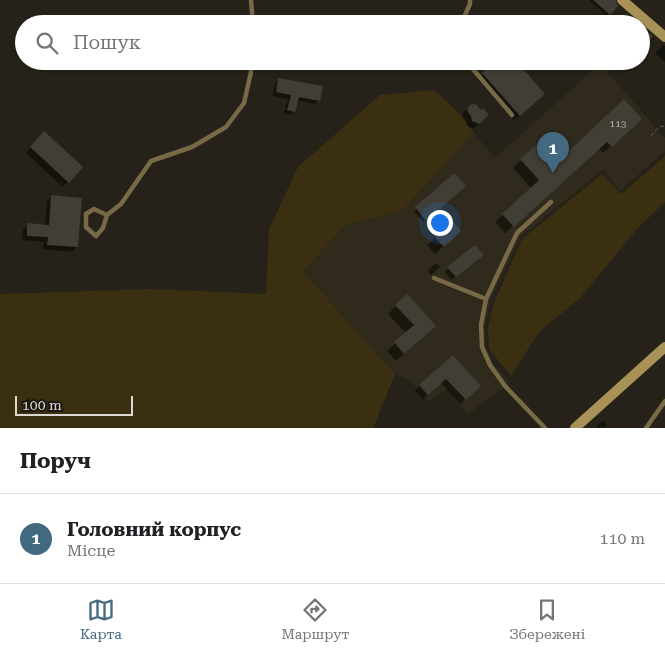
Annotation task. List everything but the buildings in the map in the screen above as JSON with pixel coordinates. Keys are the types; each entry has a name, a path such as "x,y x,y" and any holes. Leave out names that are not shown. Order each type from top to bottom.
{"main road":[{"path":"622,0 639,15"},
{"path":"650,24 665,37"},
{"path":"575,428 665,347"}],"lane":[{"path":"251,0 252,15"},
{"path":"465,15 470,0"},
{"path":"108,215 94,209 86,214 86,228 96,236 108,215 121,204 151,161 192,147 226,127 244,103 251,70"},
{"path":"474,70 512,115"},
{"path":"545,428 505,386 490,365 482,347 481,325 486,299 517,233 552,202"},
{"path":"434,278 486,299"},
{"path":"646,428 665,402"}],"path":[{"path":"651,136 660,126 665,126"}],"shaded area":[{"path":"593,70 605,70 665,138 665,151 620,191 603,170 521,236 491,299 485,326 485,346 494,365 510,382 467,415 447,389 429,402 412,382 395,374 303,271 346,225 403,210 474,133 495,158"},
{"path":"434,90 460,114 474,133 403,210 346,225 303,271 395,374 373,428 0,428 0,294 151,289 266,294 269,229 298,167 380,95"},
{"path":"665,156 665,202 638,228 579,299 539,332 511,376 489,349 488,328 494,303 522,239 602,174 621,194"}],"place":[{"name":"Головний корпус","path":"553,173"}]}
